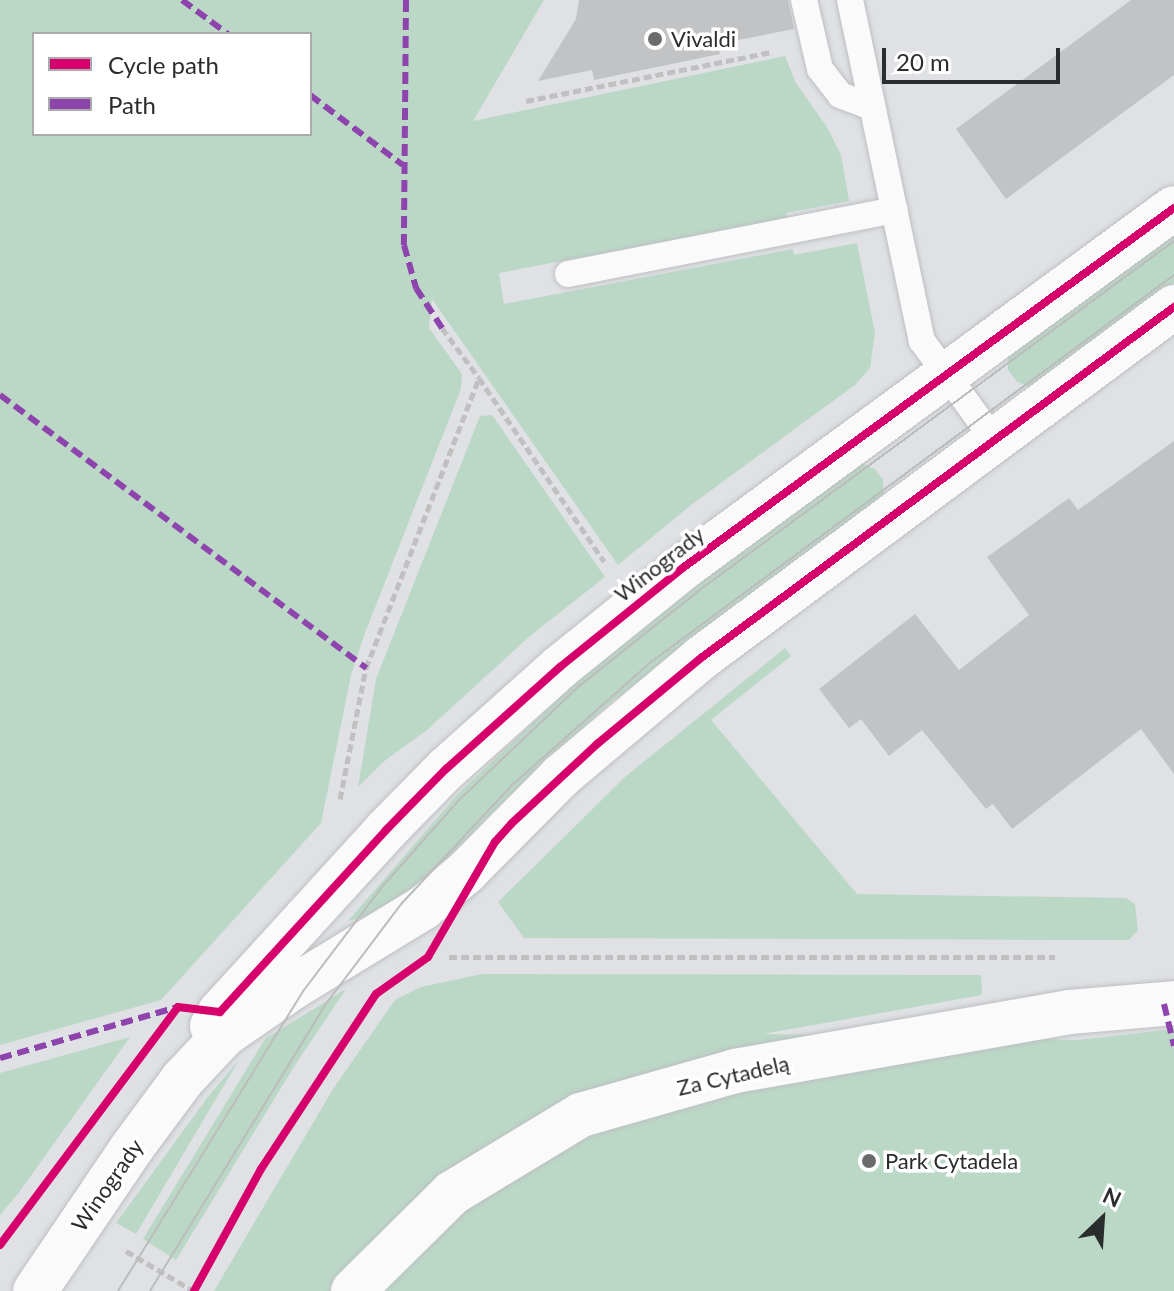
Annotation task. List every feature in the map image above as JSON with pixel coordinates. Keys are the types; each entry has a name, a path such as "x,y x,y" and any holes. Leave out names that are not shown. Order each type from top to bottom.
{"street":[{"name":"Winogrady","path":"182,1080 220,1012 366,851 446,769 628,611 945,374 1174,208"},
{"name":"Winogrady","path":"35,1291 98,1196 207,1050 237,1025 423,908 466,872 561,776 648,701 1174,307"},
{"name":"Za Cytadelą","path":"353,1291 452,1193 581,1115 735,1071 1070,1012 1174,1003"}],"lane":[{"path":"804,0 820,69 840,95 872,107"},
{"path":"850,0 922,341 994,440"},
{"path":"568,274 834,225 895,210"}],"path":[{"path":"526,101 778,51"},
{"path":"442,328 607,566"},
{"path":"338,808 366,668 479,378"},
{"path":"443,957 1067,957"},
{"path":"120,1248 194,1291"}],"green space":[{"path":"0,0 544,0 473,121 785,56 796,83 827,127 841,155 849,201 786,213 787,218 499,273 504,304 793,249 794,255 857,243 875,333 870,368 855,385 691,505 618,565 432,299 429,328 462,374 461,389 351,675 321,823 161,1000 0,1045"},
{"path":"1174,234 1174,282 1031,387 1017,382 1008,370 1008,354"},
{"path":"492,415 605,577 530,636 427,730 383,762 358,787 376,679 480,416"},
{"path":"861,463 875,469 883,480 884,495 606,706 487,818 432,879 371,915 348,921 458,794 579,679 752,543"},
{"path":"785,648 791,656 711,720 857,894 1126,898 1135,904 1138,930 1129,940 524,938 498,902 626,776"},
{"path":"482,974 981,975 982,995 763,1034 1078,1040 1174,1029 1174,1291 214,1291 333,1089 395,1000 421,987"},
{"path":"346,989 295,1065 176,1260 143,1239 265,1039"},
{"path":"130,1037 20,1191 0,1215 0,1073"},
{"path":"239,1060 136,1234 116,1223 207,1098"}],"building":[{"name":"Vivaldi","path":"579,0 788,0 794,29 718,44 720,54 594,80 592,70 538,81 576,19"},
{"path":"1131,0 1174,0 1174,75 1006,199 956,129"},
{"path":"1174,441 1174,774 1141,729 1012,829 993,804 986,809 922,730 889,756 861,719 849,728 819,689 915,614 959,670 1029,615 987,557 1069,498 1078,510"}],"tram line":[{"path":"118,1291 304,990 382,887 459,800 578,687 701,589 1174,241"},
{"path":"150,1291 325,1005 402,903 512,785 651,662 1174,275"}],"marked path":[{"path":"182,0 225,32"},
{"path":"406,0 404,245 416,288 442,328"},
{"path":"312,97 403,165"},
{"path":"0,395 366,668"},
{"path":"1164,1004 1174,1046"},
{"path":"0,1058 178,1007"}],"cycle path":[{"path":"0,1245 178,1007 220,1012 446,769 560,667 684,567 1174,208"},
{"path":"194,1291 261,1169 376,994 428,957 495,842 512,823 597,744 701,658 1174,307"}],"place":[{"name":"Vivaldi","path":"655,39"},
{"name":"Park Cytadela","path":"869,1161"}]}
